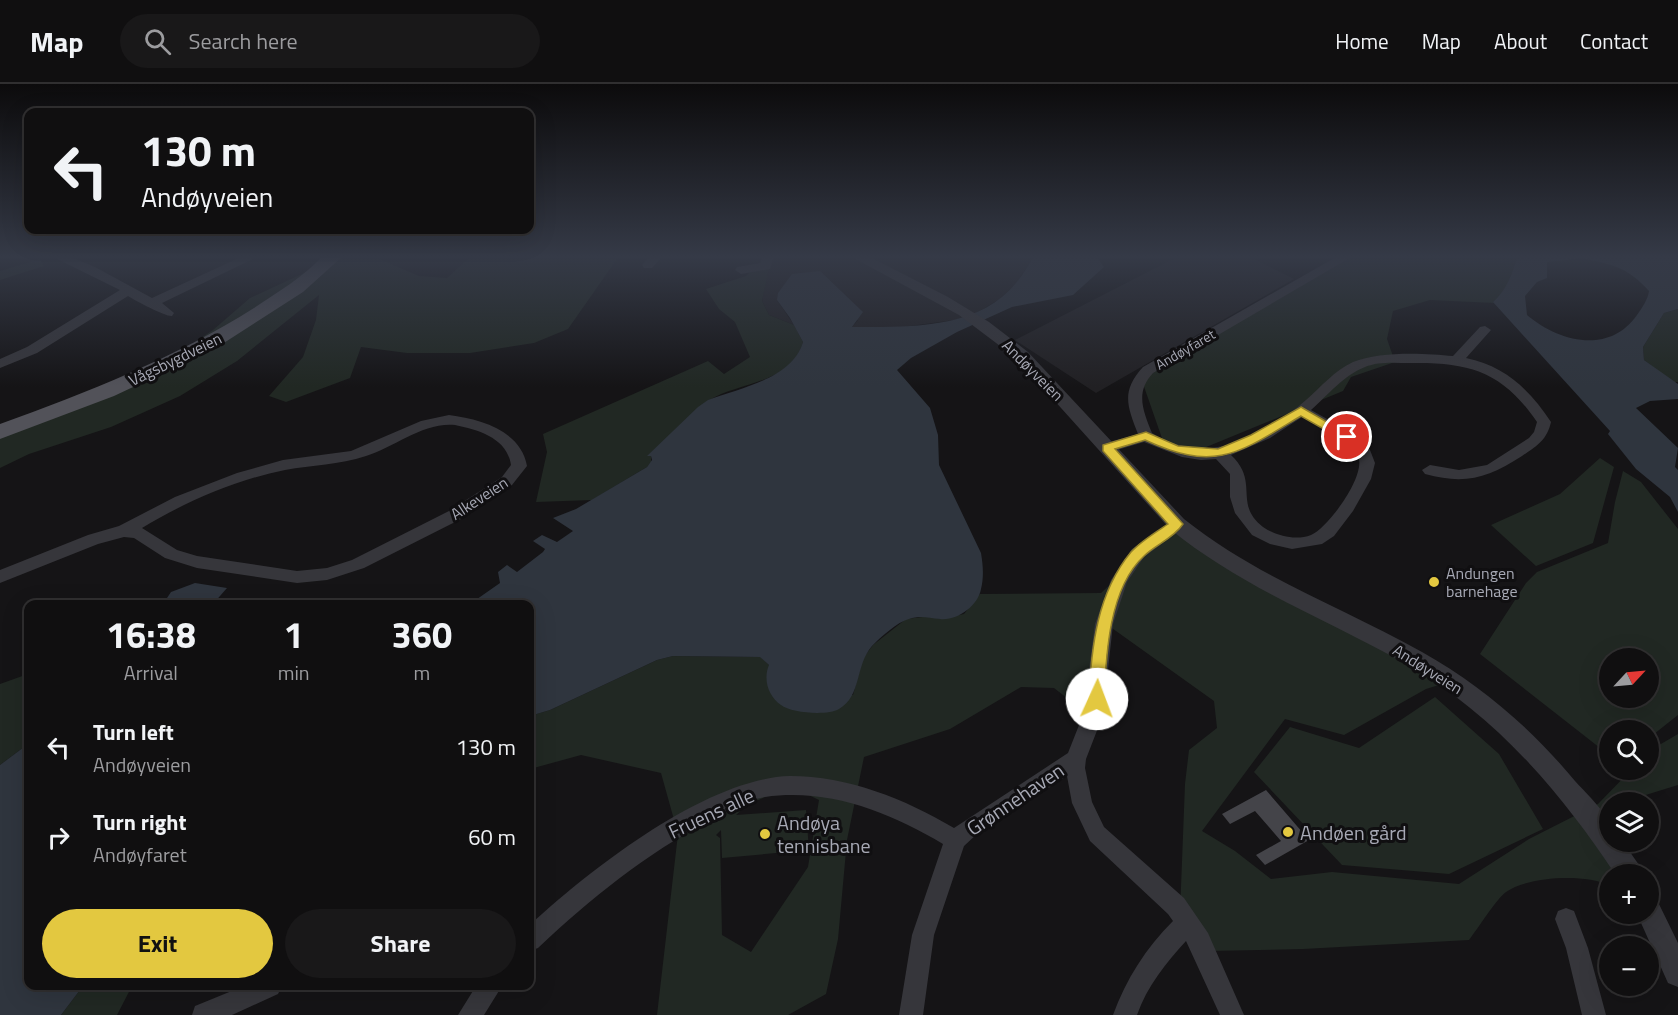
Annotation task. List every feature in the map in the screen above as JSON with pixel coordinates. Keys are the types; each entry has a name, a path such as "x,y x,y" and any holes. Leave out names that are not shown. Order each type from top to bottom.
{"main road":[{"name":"Vågsbygdveien","path":"0,432 105,391 204,347 280,299"}],"street":[{"path":"0,364 32,350 113,299"},
{"path":"147,299 168,314"},
{"path":"153,302 159,299"},
{"name":"Andøyveien","path":"938,299 975,319 1022,356 1176,524 1228,563 1416,659 1477,702 1523,740 1552,771 1590,815 1623,864"},
{"name":"Andøyfaret","path":"1146,436 1134,403 1134,390 1138,379 1162,361 1270,299"},
{"path":"1457,360 1485,330"},
{"path":"1107,448 1146,436 1175,449 1207,454 1219,453 1255,438 1301,411 1352,368 1368,362 1416,358 1457,360 1482,365 1507,378 1534,405 1544,422 1541,435 1534,441 1508,460 1482,472 1459,475 1430,470"},
{"path":"1219,453 1232,465 1239,479 1238,496 1243,516 1260,533 1287,542 1311,542 1322,537 1334,525 1352,498 1363,479 1368,463 1357,444 1301,411"},
{"name":"Alkeveien","path":"0,577 94,539 124,531 147,517 244,477 287,465 358,454 439,422 461,421 504,439 512,444 519,466 507,481 455,515 358,564 327,574 297,577 197,561 171,554 138,533 124,531"},
{"path":"1176,524 1138,553 1119,580 1104,624 1094,715 1076,759 1082,803 1097,834 1160,890 1188,923 1210,962 1232,1015"},
{"name":"Grønnehaven","path":"911,1015 923,935 955,840 971,826 1076,759"},
{"name":"Fruens alle","path":"534,936 577,895 660,836 716,807 750,792 766,788 799,787 838,791 913,817 955,840"},
{"path":"1566,919 1577,948 1594,1015"},
{"path":"1125,1015 1142,980 1158,956 1188,923"},
{"path":"1655,924 1678,973"},
{"path":"204,1015 261,990"},
{"path":"470,1015 487,990"}],"shaded area":[{"path":"248,299 313,299 237,361 180,396 111,427 29,454 0,468 0,429 163,364 213,330"},
{"path":"318,299 589,299 568,329 534,343 470,353 407,353 361,347 350,378 286,402 269,396 303,357 316,320"},
{"path":"713,299 762,299 769,315 794,325 803,342 797,356 787,367 776,374 720,394 708,401 651,456 651,462 647,467 592,500 536,502 547,452 543,434 708,361 724,374 750,357 735,322 719,309"},
{"path":"762,299 999,299 962,319 903,327 851,328 858,320 777,300 794,325 769,315"},
{"path":"777,299 850,299 863,312 852,327 895,327 940,323 982,310 998,299 1050,299 1012,307 957,332 911,358 897,370 930,408 938,435 939,465 981,553 982,584 976,601 966,611 953,618 921,617 899,623 872,646 863,662 851,696 839,709 833,711 801,712 781,705 773,697 768,687 769,665 760,657 673,656 657,660 550,710 534,715 534,600 476,600 500,583 498,572 507,565 517,572 543,552 545,549 533,541 542,535 557,542 573,531 553,518 576,509 647,467 652,460 651,456 647,456 698,407 708,400 763,380 788,365 797,355 803,342"},
{"path":"1094,299 1258,299 1096,393 1015,340"},
{"path":"1273,299 1496,299 1493,302 1495,303 1430,300 1393,311 1387,339 1395,362 1351,377 1343,391 1199,450 1164,444 1141,378"},
{"path":"1496,299 1525,299 1527,315 1554,332 1583,340 1598,340 1612,336 1626,328 1646,299 1678,299 1678,309 1664,313 1643,347 1644,360 1678,384 1678,399 1650,401 1636,408 1678,448 1675,467 1678,470 1678,512 1670,497 1636,469 1608,434 1610,431 1493,302"},
{"path":"1678,309 1678,382 1673,382 1644,360 1643,347 1664,313"},
{"path":"1600,458 1614,467 1593,543 1536,566 1491,525 1560,494"},
{"path":"1623,471 1641,482 1678,529 1678,715 1659,730 1659,720 1599,720 1599,747 1480,654 1526,583 1537,572 1608,543"},
{"path":"1175,524 1452,681 1426,689 1344,735 1285,719 1202,831 1235,851 1271,879 1332,872 1459,884 1529,839 1599,803 1599,811 1590,814 1599,826 1599,852 1618,852 1628,864 1599,864 1599,881 1557,878 1516,887 1502,895 1469,940 1303,949 1208,951 1180,913 1185,784 1189,750 1217,728 1214,701 1109,626 1081,709 1054,688 1021,687 950,729 864,757 847,840 838,939 826,994 788,1015 657,1015 678,834 661,773 581,755 534,768 534,715 550,710 657,660 673,656 761,657 769,665 853,695 863,658 873,645 906,619 930,616 940,619 964,614 980,594 1101,593","holes":["790,786 819,800 808,867 751,952 722,935 720,838 716,835 721,830 722,858 809,850 806,810 736,815 747,805"]},
{"path":"195,583 227,588 216,600 166,600 171,592"},
{"path":"24,675 24,747 0,765 0,684"},
{"path":"1435,697 1499,754 1543,829 1449,874 1342,865 1254,772 1290,727 1359,748"},
{"path":"1678,734 1678,785 1655,792 1610,792 1621,780 1659,780 1659,745"},
{"path":"24,747 24,990 80,990 61,1015 0,1015 0,765"},
{"path":"80,990 130,990 117,1015 61,1015"}],"building":[{"name":"Andøen gård","path":"1266,790 1309,840 1265,865 1256,855 1281,841 1255,811 1230,824 1222,814"}],"place":[{"name":"Andungen barnehage","path":"1434,582"},
{"name":"Andøen gård","path":"1288,832"},
{"name":"Andøya tennisbane","path":"765,834"}],"route":[{"path":"1097,699 1098,662 1104,624 1119,580 1138,553 1176,524 1107,448 1146,436 1175,449 1207,454 1219,453 1255,438 1301,411 1347,437"}]}
